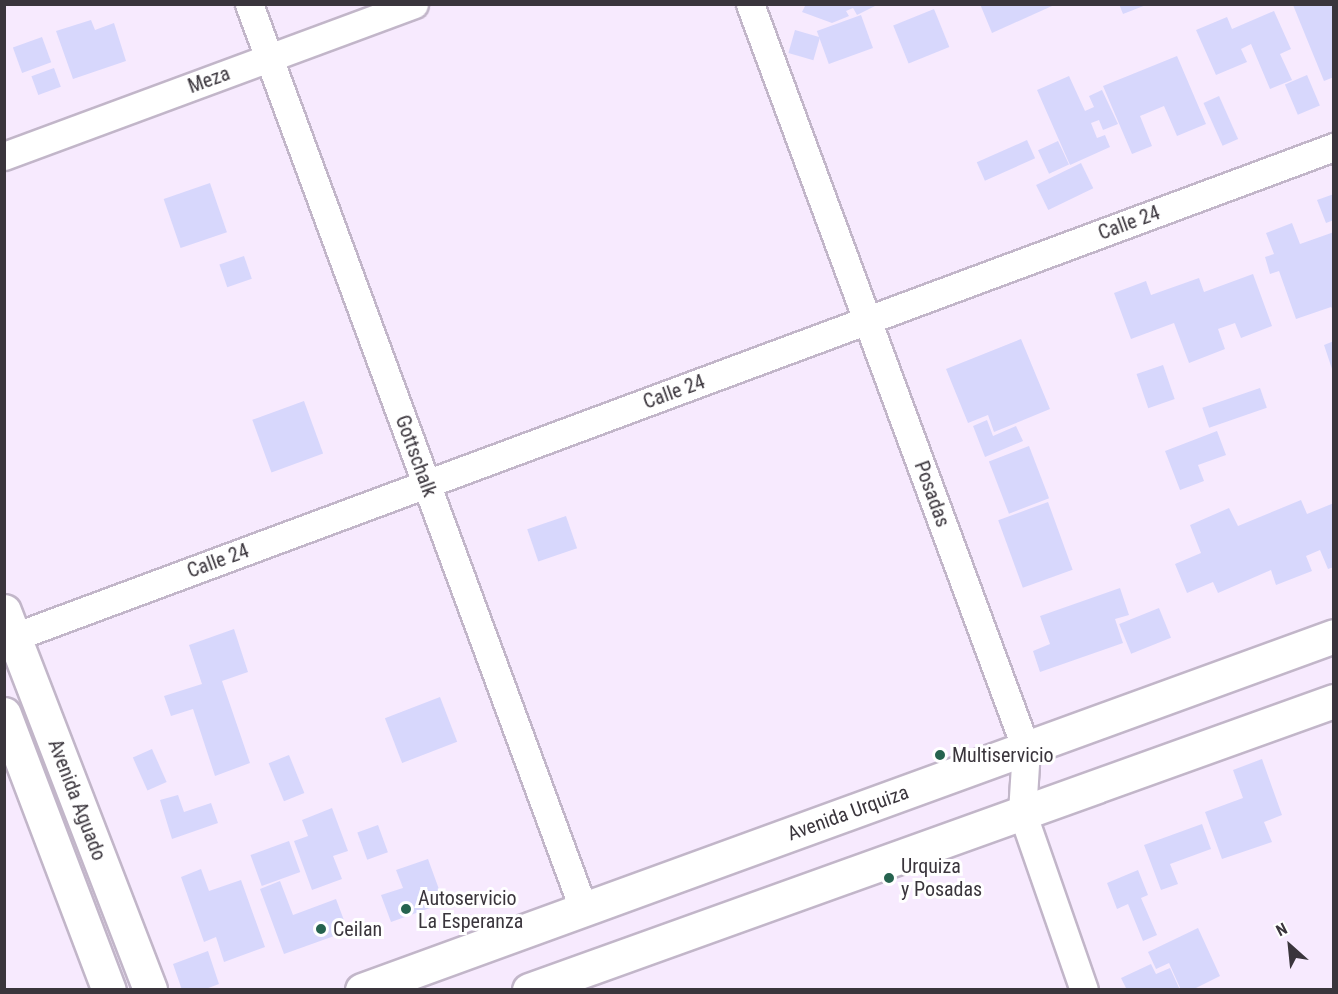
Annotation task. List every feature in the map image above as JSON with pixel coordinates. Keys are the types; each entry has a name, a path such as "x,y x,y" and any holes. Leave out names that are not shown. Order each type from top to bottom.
{"main road":[{"name":"Avenida Aguado","path":"9,624 150,990"},
{"name":"Avenida Urquiza","path":"362,990 1334,636"},
{"path":"530,990 1334,701"},
{"name":"Avenida Aguado","path":"4,714 109,990"}],"street":[{"name":"Gottschalk","path":"249,4 583,908"},
{"name":"Meza","path":"4,156 414,4"},
{"name":"Posadas","path":"750,4 1026,749 1022,812 1084,990"},
{"name":"Calle 24","path":"9,624 426,484 1334,147"}],"building":[{"path":"806,4 874,4 875,6 857,15 853,8 846,11 849,16 832,23 802,12"},
{"path":"980,4 1051,4 1052,6 992,33"},
{"path":"1119,4 1146,4 1146,5 1123,14"},
{"path":"1293,5 1334,5 1334,77 1324,81"},
{"path":"934,9 949,47 909,63 893,25"},
{"path":"1274,11 1291,49 1280,54 1292,80 1270,89 1251,44 1241,49 1247,62 1216,75 1196,30 1227,17 1232,29"},
{"path":"861,15 873,48 829,64 817,31"},
{"path":"91,20 95,30 114,23 126,61 73,79 56,31"},
{"path":"795,30 820,37 813,60 788,53"},
{"path":"42,37 51,62 22,73 13,48"},
{"path":"1177,56 1206,124 1177,136 1164,106 1140,116 1152,146 1132,154 1103,86"},
{"path":"54,68 61,87 38,95 31,76"},
{"path":"1307,75 1320,105 1298,115 1285,84"},
{"path":"1069,76 1085,111 1094,107 1089,96 1102,90 1118,124 1103,130 1099,120 1091,123 1097,138 1105,135 1110,147 1070,165 1037,90"},
{"path":"1219,96 1238,139 1223,146 1203,103"},
{"path":"1027,140 1035,158 985,181 977,162"},
{"path":"1058,141 1069,165 1049,174 1038,150"},
{"path":"1081,163 1093,188 1048,210 1036,185"},
{"path":"210,183 227,232 181,248 164,199"},
{"path":"1334,194 1334,220 1326,223 1317,200"},
{"path":"1292,223 1300,244 1334,232 1334,311 1331,307 1296,319 1279,271 1270,274 1265,257 1274,254 1266,233"},
{"path":"244,256 252,279 227,287 219,264"},
{"path":"1253,274 1272,326 1241,338 1235,323 1218,329 1225,349 1189,363 1174,323 1131,339 1114,293 1146,281 1151,295 1199,278 1204,292"},
{"path":"1021,339 1050,409 994,432 988,415 968,423 946,369"},
{"path":"1334,341 1334,372 1333,372 1324,345"},
{"path":"1163,365 1175,399 1148,408 1137,374"},
{"path":"1260,388 1267,408 1209,428 1202,408"},
{"path":"304,401 323,454 271,472 252,420"},
{"path":"987,420 993,436 1016,426 1023,441 985,457 973,426"},
{"path":"1217,431 1226,455 1198,465 1204,481 1180,490 1165,451"},
{"path":"1029,446 1049,498 1009,514 989,461"},
{"path":"1301,500 1307,514 1334,503 1334,567 1328,569 1320,550 1306,556 1312,571 1276,585 1271,570 1218,593 1213,582 1187,593 1175,564 1201,553 1190,525 1229,508 1238,526"},
{"path":"1048,502 1073,570 1023,588 998,520"},
{"path":"566,516 577,548 538,561 527,529"},
{"path":"1120,588 1129,615 1115,619 1123,643 1040,672 1033,651 1050,644 1040,616"},
{"path":"1159,608 1171,638 1131,654 1119,624"},
{"path":"234,629 248,672 222,681 250,763 215,776 193,709 171,716 164,696 202,684 189,645"},
{"path":"440,697 457,742 402,763 385,718"},
{"path":"152,749 167,782 147,790 133,758"},
{"path":"289,755 304,793 284,801 269,763"},
{"path":"1262,759 1282,815 1264,822 1272,842 1222,859 1205,812 1243,798 1233,770"},
{"path":"178,795 184,812 211,803 218,823 172,839 160,800"},
{"path":"332,808 348,851 333,856 342,879 312,890 294,841 308,836 302,820"},
{"path":"1202,824 1211,849 1170,864 1178,884 1161,890 1144,845"},
{"path":"378,825 388,852 367,860 357,833"},
{"path":"289,841 300,872 262,886 250,855"},
{"path":"428,859 444,903 391,922 381,895 403,888 396,870"},
{"path":"201,869 209,891 241,880 265,947 224,962 216,937 204,942 181,877"},
{"path":"1138,870 1148,895 1141,898 1157,935 1143,941 1128,904 1117,909 1107,883"},
{"path":"280,881 293,915 336,899 348,931 284,954 260,889"},
{"path":"1198,928 1220,976 1192,990 1181,990 1169,963 1156,969 1148,952"},
{"path":"208,951 219,984 203,990 182,990 173,964"},
{"path":"1151,964 1156,974 1170,968 1180,990 1127,990 1121,978"}],"place":[{"name":"Multiservicio","path":"940,755"},
{"name":"Urquiza y Posadas","path":"889,878"},
{"name":"Autoservicio La Esperanza","path":"406,909"},
{"name":"Ceilan","path":"321,929"}]}
